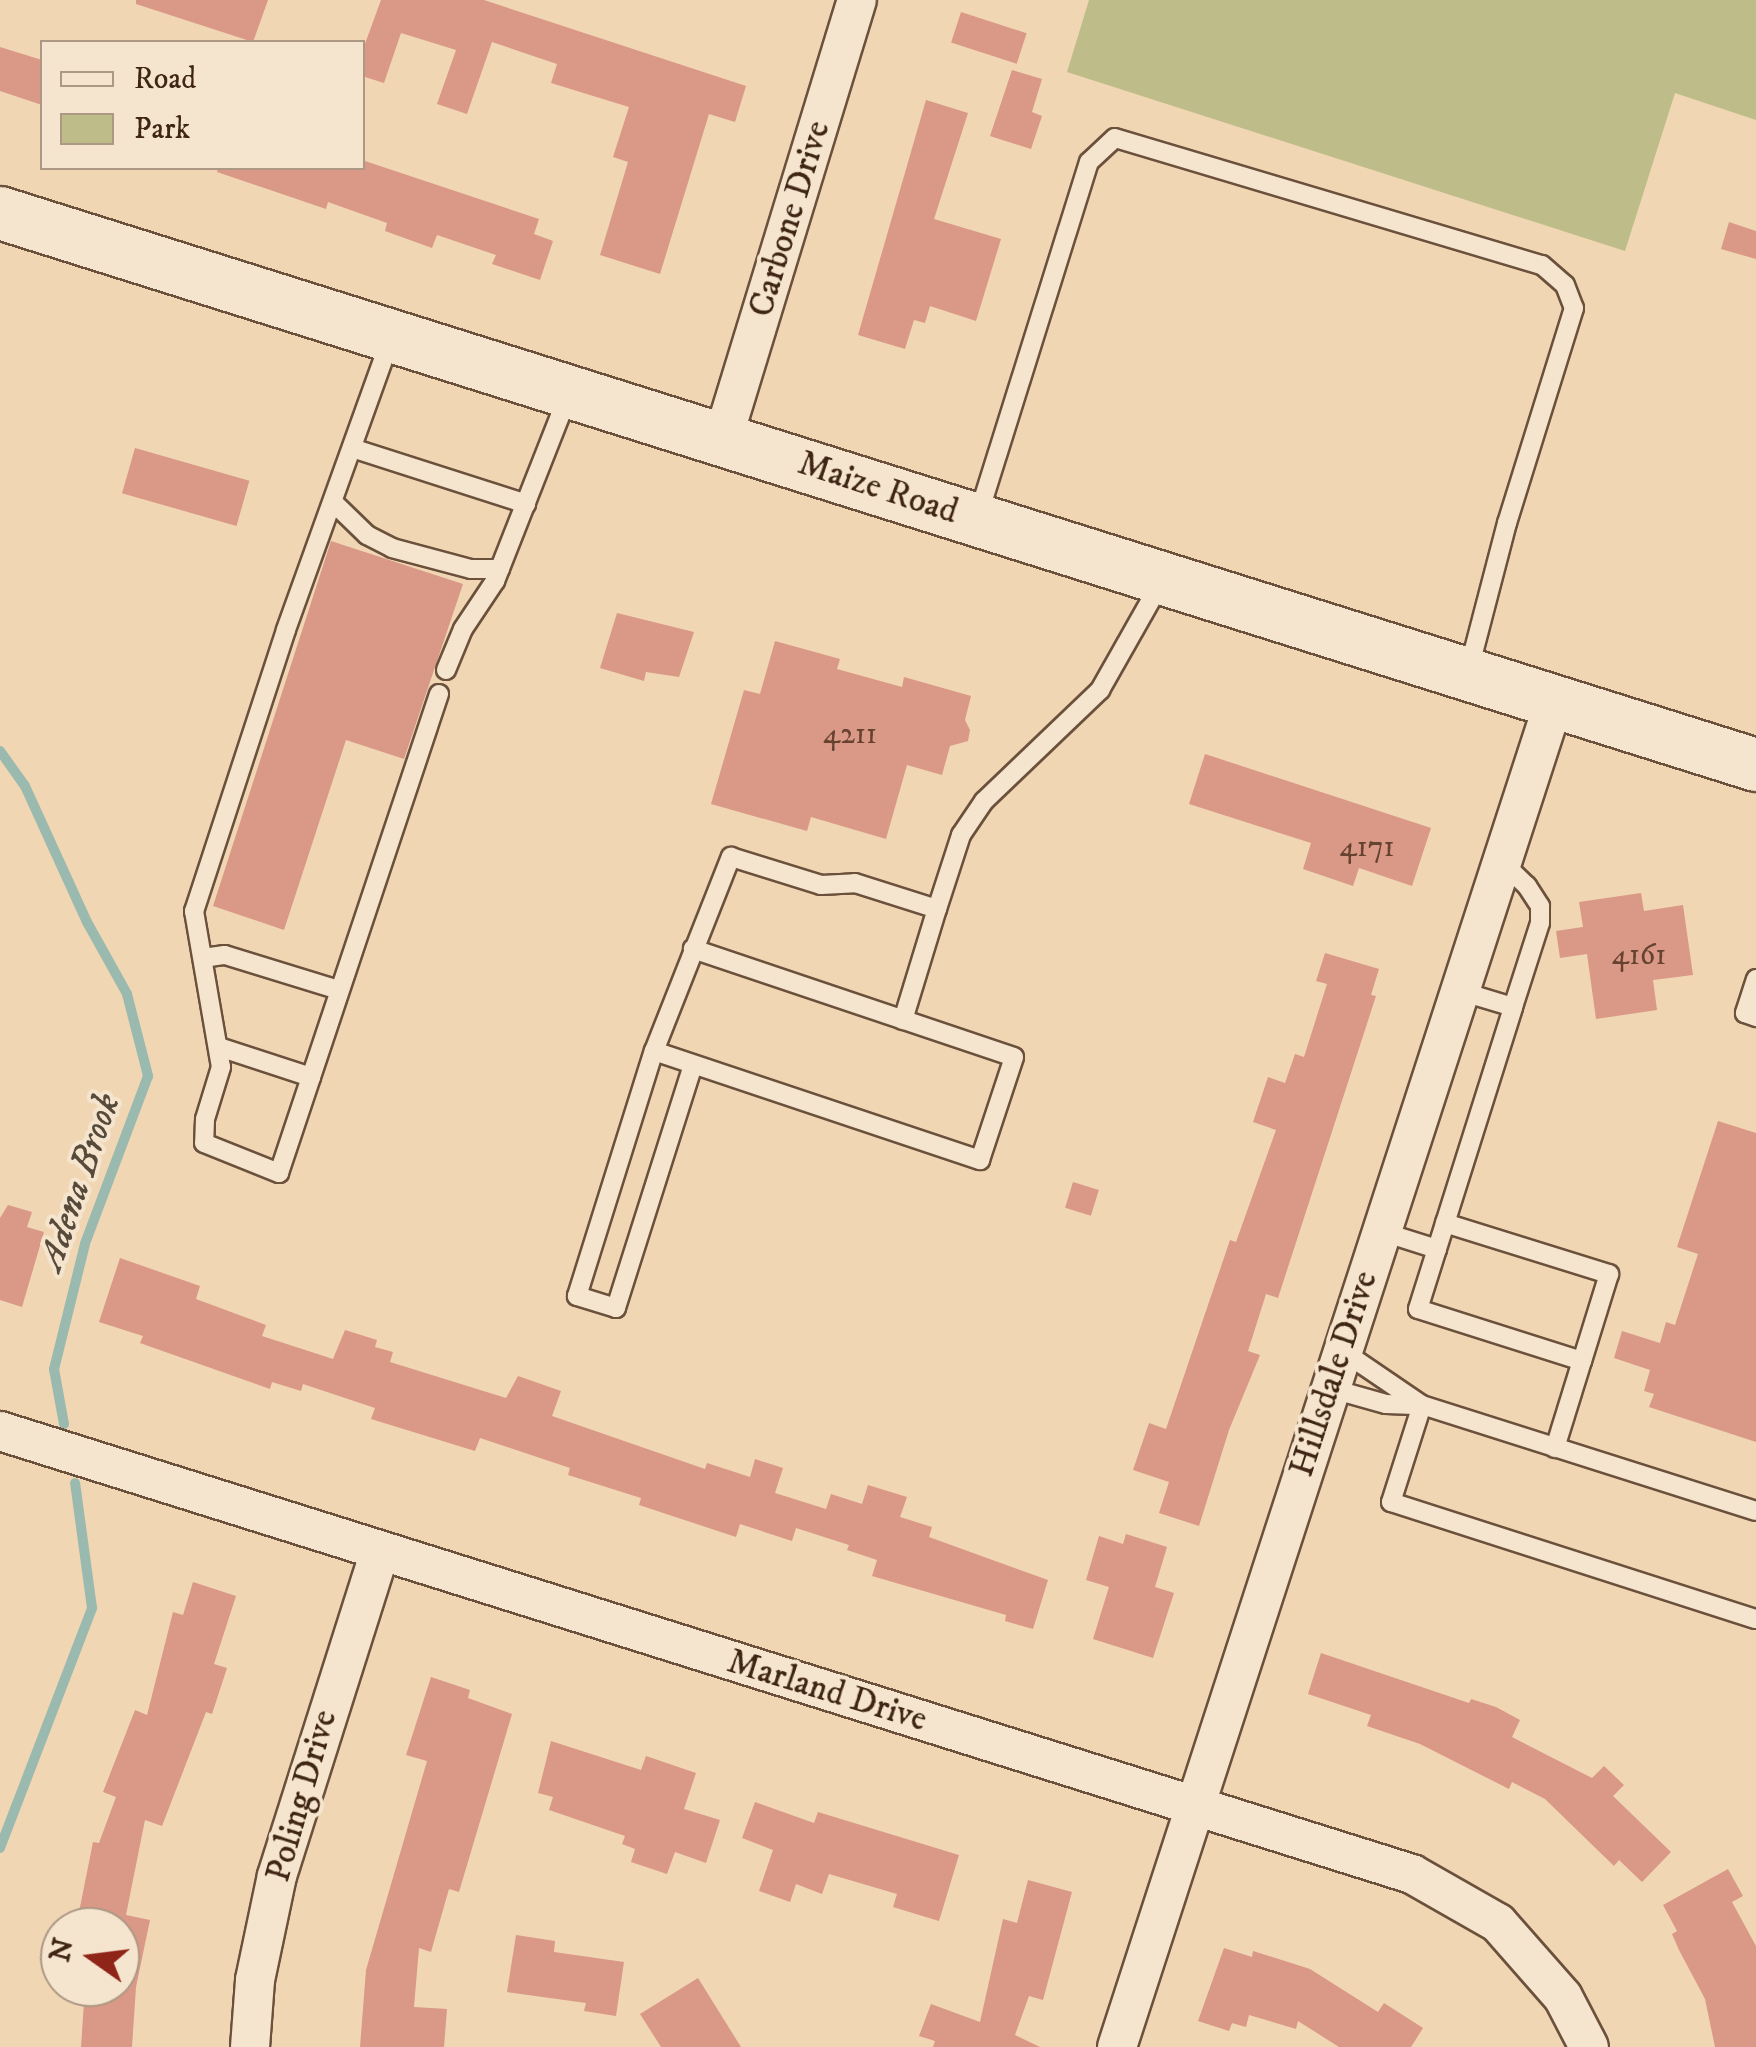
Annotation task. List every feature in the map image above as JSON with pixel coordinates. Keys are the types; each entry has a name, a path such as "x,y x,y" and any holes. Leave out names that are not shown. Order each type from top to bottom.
{"street":[{"name":"Carbone Drive","path":"723,438 847,3"},
{"name":"Maize Road","path":"0,213 1756,765"},
{"name":"Hillsdale Drive","path":"1116,2047 1554,702"},
{"name":"Marland Drive","path":"0,1431 1412,1874 1498,1923 1563,1997 1588,2047"},
{"name":"Poling Drive","path":"250,2047 254,1980 276,1876 380,1551"}],"lane":[{"path":"978,518 1088,162 1115,138 1542,266 1565,285 1574,308 1507,522 1468,674"},
{"path":"391,337 194,911 221,1067 205,1120 204,1143 279,1174 439,694"},
{"path":"446,670 463,628 500,569 569,392"},
{"path":"352,448 526,504"},
{"path":"333,502 356,527 392,548 471,569 500,569"},
{"path":"903,1020 961,835 984,801 1100,690 1164,577"},
{"path":"694,1064 616,1308 577,1296 654,1051 731,857 820,885 855,883 937,909"},
{"path":"1502,862 1528,886 1540,906 1540,923 1418,1309 1582,1360"},
{"path":"654,1051 980,1160 1014,1057 692,949"},
{"path":"204,958 225,955 339,990"},
{"path":"1756,980 1744,1013 1756,1017"},
{"path":"1460,990 1513,1008"},
{"path":"220,1047 311,1077"},
{"path":"1445,1223 1609,1274 1555,1448"},
{"path":"1380,1231 1437,1248"},
{"path":"1342,1350 1422,1405"},
{"path":"1329,1388 1386,1404 1422,1405 1756,1511"},
{"path":"1422,1405 1391,1502 1756,1620"}],"green space":[{"path":"1089,0 1756,0 1756,120 1675,93 1625,251 1067,72"}],"building":[{"path":"136,0 268,0 254,40 136,4"},
{"path":"381,0 484,0 746,86 735,122 709,114 660,274 600,255 628,162 613,157 629,107 551,83 557,64 492,42 467,114 437,104 456,50 401,33 384,83 365,77 365,44"},
{"path":"961,12 1027,33 1017,64 951,42"},
{"path":"0,47 40,59 40,104 0,91"},
{"path":"1012,70 1042,79 1032,112 1042,116 1031,149 990,136"},
{"path":"926,100 968,113 934,219 1001,239 976,321 930,306 925,323 914,320 905,349 858,335"},
{"path":"365,161 539,219 534,234 553,241 540,280 492,264 496,255 437,235 432,248 385,231 387,223 328,202 326,209 217,172 365,170"},
{"path":"1729,222 1756,231 1756,259 1721,249"},
{"path":"135,448 249,481 236,526 122,493"},
{"path":"331,541 463,584 404,759 346,740 284,930 213,906"},
{"path":"617,613 694,632 679,677 646,672 644,681 600,668"},
{"path":"775,641 840,659 837,669 902,687 904,677 971,696 965,720 970,730 968,741 950,746 942,775 907,765 886,839 811,817 807,831 711,804 744,690 760,694"},
{"path":"1205,754 1431,828 1412,886 1359,868 1353,886 1303,869 1311,843 1189,804"},
{"path":"1641,893 1644,911 1683,905 1693,975 1653,980 1657,1010 1596,1019 1587,954 1560,958 1556,931 1583,927 1579,902"},
{"path":"1325,953 1379,969 1371,995 1376,996 1278,1298 1266,1294 1248,1351 1260,1355 1229,1430 1199,1526 1159,1513 1169,1482 1133,1470 1149,1423 1166,1429 1230,1240 1236,1242 1276,1130 1253,1122 1268,1077 1285,1083 1295,1054 1304,1057 1327,984 1316,981"},
{"path":"1718,1121 1756,1133 1756,1442 1649,1407 1654,1394 1644,1391 1650,1370 1614,1358 1622,1331 1660,1343 1666,1322 1675,1325 1698,1254 1677,1247"},
{"path":"1073,1182 1099,1190 1091,1216 1065,1208"},
{"path":"8,1205 32,1212 27,1227 44,1232 22,1307 0,1300 0,1218"},
{"path":"120,1258 200,1286 196,1299 266,1325 262,1336 333,1359 345,1330 377,1340 375,1347 393,1352 390,1362 506,1398 518,1376 561,1391 552,1416 705,1469 707,1463 750,1477 755,1459 783,1468 775,1493 826,1509 831,1494 862,1504 868,1485 907,1497 900,1517 932,1527 929,1537 1048,1580 1033,1629 1005,1621 1006,1615 872,1576 877,1560 847,1550 849,1545 796,1528 792,1541 740,1524 736,1537 639,1505 641,1498 568,1475 570,1468 480,1438 475,1451 371,1419 375,1408 303,1384 301,1391 272,1382 270,1389 140,1343 143,1336 99,1322"},
{"path":"1126,1534 1167,1547 1155,1587 1174,1593 1153,1658 1093,1639 1109,1587 1086,1580 1099,1536 1123,1544"},
{"path":"193,1582 236,1596 214,1664 227,1668 212,1714 206,1712 162,1826 145,1820 128,1907 80,1907 93,1842 99,1843 116,1797 103,1792 135,1710 147,1715 173,1612 183,1615"},
{"path":"1321,1653 1469,1703 1471,1699 1496,1707 1520,1720 1512,1737 1592,1778 1604,1766 1624,1785 1613,1796 1671,1852 1642,1882 1619,1860 1614,1866 1545,1799 1512,1782 1509,1789 1420,1744 1367,1726 1371,1715 1308,1694"},
{"path":"431,1677 470,1690 468,1698 512,1714 459,1892 449,1889 431,1952 419,1948 414,2007 447,2009 444,2047 360,2047 366,1970 427,1761 406,1755"},
{"path":"551,1741 641,1770 646,1756 696,1773 684,1809 720,1820 706,1863 675,1852 667,1874 631,1862 635,1849 622,1844 625,1836 549,1810 553,1797 538,1793"},
{"path":"755,1802 814,1823 818,1812 959,1855 939,1921 893,1907 897,1894 829,1874 822,1894 796,1884 790,1902 759,1891 773,1850 742,1838"},
{"path":"1728,1869 1743,1896 1732,1902 1756,1946 1756,2047 1715,2047 1705,1999 1679,1950 1672,1934 1677,1931 1663,1905"},
{"path":"1028,1880 1072,1892 1043,2000 1029,1996 1015,2035 1040,2047 933,2047 935,2041 919,2036 931,2004 980,2022 1003,1919 1017,1923"},
{"path":"140,1918 150,1920 140,1968"},
{"path":"516,1935 555,1941 554,1952 624,1962 616,2016 584,2011 586,2003 507,1992"},
{"path":"1224,1948 1252,1957 1253,1951 1310,1969 1378,2012 1384,2003 1423,2028 1411,2047 1339,2047 1298,2021 1296,2029 1249,2015 1246,2027 1232,2023 1229,2031 1198,2021"},
{"path":"698,1978 741,2047 661,2047 640,2014"},
{"path":"84,2007 135,2007 132,2047 81,2047"}],"waterway":[{"name":"Adena Brook","path":"0,751 25,786 87,922 127,994 148,1076 85,1244 54,1369 64,1424"},
{"name":"Adena Brook","path":"0,1848 92,1608 75,1483"}]}
